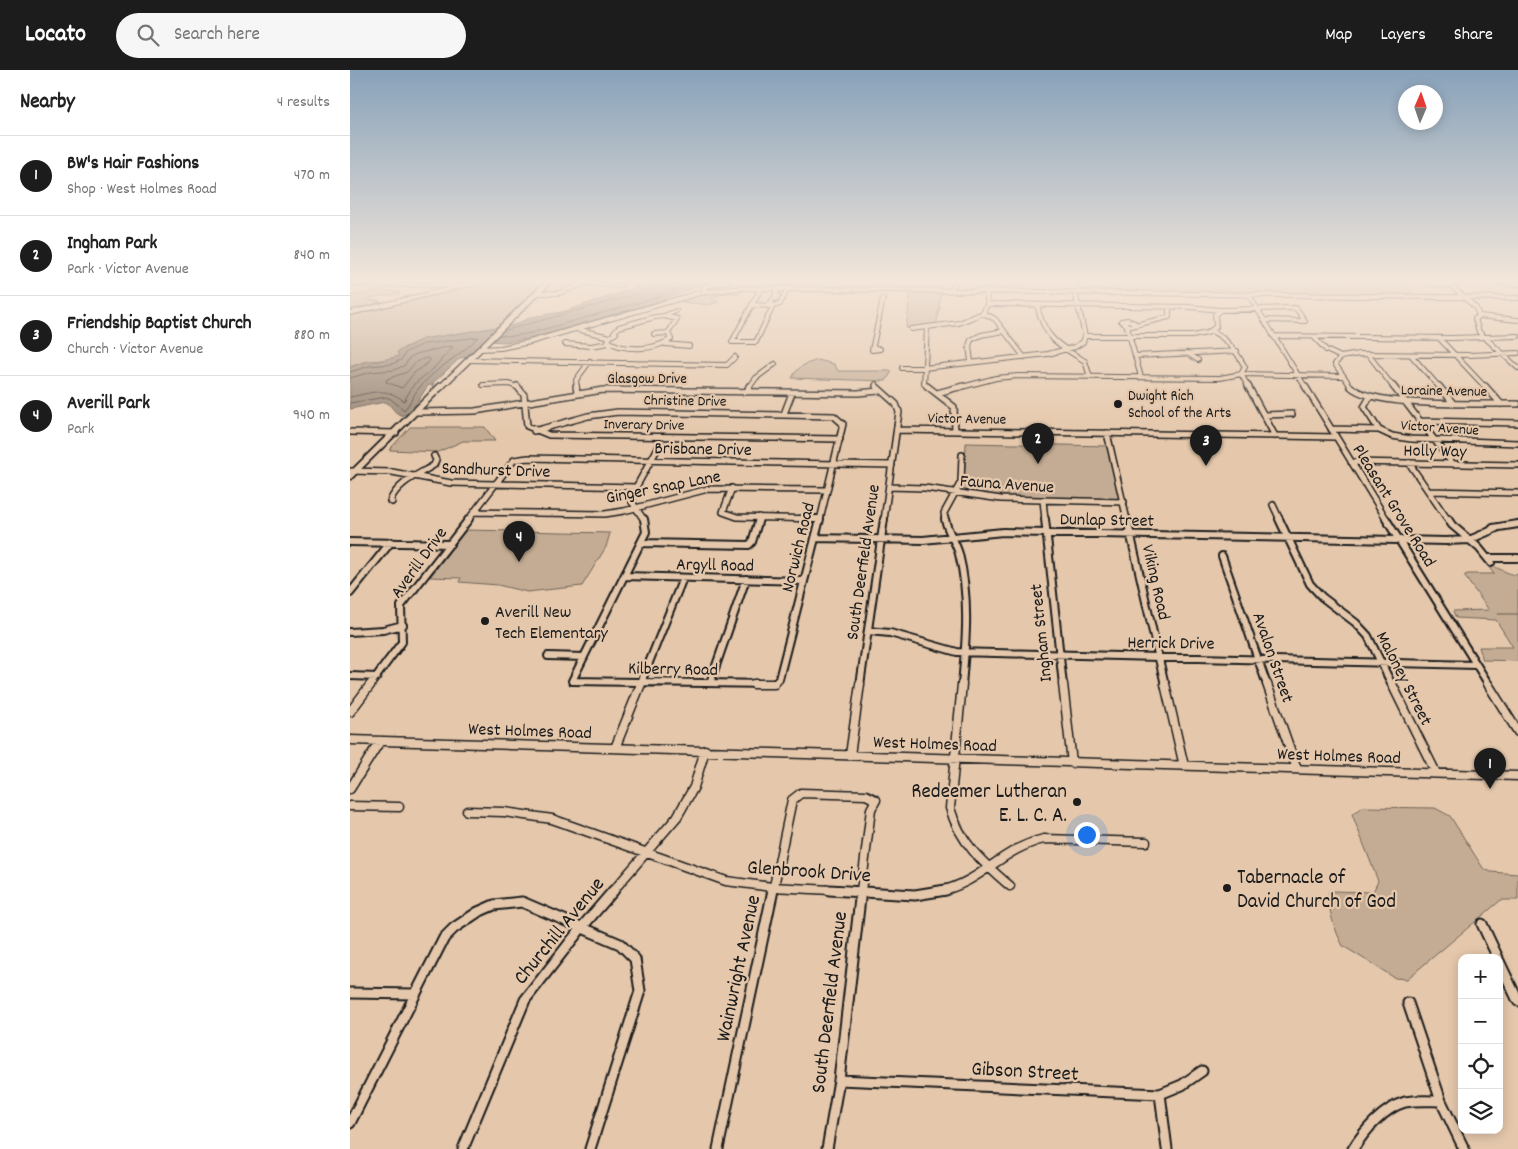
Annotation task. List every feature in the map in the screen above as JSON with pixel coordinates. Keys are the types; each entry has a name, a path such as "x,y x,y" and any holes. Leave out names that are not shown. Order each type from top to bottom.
{"main road":[{"path":"350,476 498,331"}],"street":[{"path":"482,347 517,345 567,331"},
{"path":"586,331 610,337"},
{"path":"595,331 616,333 610,337 609,343"},
{"path":"738,331 732,342 756,342 761,331"},
{"path":"873,347 876,331"},
{"path":"927,331 924,384 954,407 955,431"},
{"path":"971,362 969,346 974,338 1002,331"},
{"path":"1004,331 1024,357"},
{"path":"1045,331 1053,340 1085,361 1090,377"},
{"path":"902,368 924,368 1024,357 1067,350 1080,345 1085,336 1084,331"},
{"path":"1126,331 1141,377"},
{"path":"1085,336 1184,337 1209,331"},
{"path":"1212,331 1229,341 1237,351 1245,367 1241,374"},
{"name":"Pleasant Grove Road","path":"1270,331 1518,732"},
{"path":"1480,331 1518,368"},
{"path":"654,334 668,333 671,339 664,344"},
{"path":"1273,336 1439,338 1518,336"},
{"path":"1314,336 1323,348 1341,357 1368,354 1455,355 1501,352 1518,353"},
{"path":"1439,338 1501,404"},
{"path":"565,344 591,346 609,343 621,346 652,347 664,344 689,346"},
{"path":"1135,356 1237,351"},
{"path":"1187,353 1198,360"},
{"path":"1368,354 1453,464"},
{"path":"1412,355 1453,403"},
{"path":"469,360 728,365 736,357"},
{"path":"1341,357 1335,364 1341,376 1354,390 1370,397 1364,407 1379,430"},
{"path":"577,393 576,380 590,362"},
{"path":"747,392 754,378 771,369 775,364"},
{"path":"936,394 1002,377 1220,378 1241,374 1341,376"},
{"path":"1241,374 1275,436"},
{"path":"482,385 509,384 519,387 524,395 526,424 534,431"},
{"name":"South Deerfield Avenue","path":"850,755 899,412 898,407 876,388 876,384"},
{"name":"Glasgow Drive","path":"417,412 464,412 524,404 577,393 617,390 865,393 879,391"},
{"path":"784,414 792,392"},
{"name":"Loraine Avenue","path":"1370,397 1405,402 1518,404"},
{"name":"Christine Drive","path":"534,431 588,416 618,412 784,414 836,417"},
{"path":"1264,415 1292,414"},
{"name":"Norwich Road","path":"774,684 779,680 840,439 843,424 836,417"},
{"path":"1420,421 1518,423"},
{"name":"Victor Avenue","path":"1331,429 1379,430 1400,438 1518,443"},
{"name":"Victor Avenue","path":"897,430 1336,437"},
{"name":"Inverary Drive","path":"534,431 554,435 840,439"},
{"path":"350,432 396,432"},
{"name":"Viking Road","path":"1108,433 1184,766"},
{"path":"572,681 642,543 646,532 646,525 632,502 636,487 664,437"},
{"path":"962,455 961,482 944,513 946,525 959,552 966,592 965,652 950,808 957,833 968,848 1010,886"},
{"path":"392,502 390,501 395,490 434,465 436,460 434,456"},
{"name":"Brisbane Drive","path":"514,460 528,458 892,465"},
{"name":"Averill Drive","path":"350,712 402,642 403,625 400,615 402,606 514,460"},
{"name":"Holly Way","path":"1351,462 1518,465"},
{"path":"1409,463 1452,525 1489,560 1518,558"},
{"name":"Sandhurst Drive","path":"353,471 392,472 444,483 636,487"},
{"name":"Fauna Avenue","path":"889,487 925,488 991,499 1124,502"},
{"path":"732,488 723,512 737,517 820,519"},
{"name":"Ginger Snap Lane","path":"474,512 605,514 637,508 708,489 826,490"},
{"path":"1429,491 1518,493"},
{"name":"Ingham Street","path":"1044,500 1072,763"},
{"name":"Maloney Street","path":"1274,505 1311,586 1324,599 1363,629 1436,773"},
{"path":"642,543 749,545 752,542 758,517"},
{"path":"1469,540 1493,528 1518,524"},
{"name":"Dunlap Street","path":"815,538 923,540 990,532 1469,540"},
{"path":"350,542 450,544"},
{"path":"350,593 392,542"},
{"name":"Avalon Street","path":"1222,556 1297,769"},
{"name":"Argyll Road","path":"625,576 804,581"},
{"path":"615,748 683,578"},
{"path":"710,683 746,579"},
{"path":"350,632 383,630 403,625"},
{"name":"Herrick Drive","path":"868,631 889,633 943,650 965,652 1476,665"},
{"path":"548,656 584,657"},
{"path":"350,676 377,677"},
{"name":"Kilberry Road","path":"572,681 774,684"},
{"name":"West Holmes Road","path":"350,740 1518,776"},
{"path":"350,789 380,741"},
{"name":"Churchill Avenue","path":"463,1149 524,1000 582,927 677,818 689,798 705,750"},
{"name":"South Deerfield Avenue","path":"796,796 807,793 866,795 876,800 871,809 839,1080 827,1149"},
{"name":"Wainwright Avenue","path":"718,1149 772,888 791,805 796,796"},
{"path":"350,806 398,807"},
{"name":"Glenbrook Drive","path":"467,811 504,812 552,819 726,881 772,888 915,895 955,888 973,878 1014,847 1028,842 1044,839 1146,842"},
{"path":"350,1123 444,938 469,917 494,905 522,902 620,944 635,959 640,991 590,1149"},
{"path":"1482,924 1496,954"},
{"path":"1503,970 1518,1001"},
{"path":"350,993 415,994"},
{"path":"1408,1003 1440,1100 1464,1149"},
{"name":"Gibson Street","path":"839,1080 1160,1094 1182,1085 1202,1071"},
{"path":"1160,1094 1168,1149"},
{"path":"1353,1149 1369,1130 1397,1105 1417,1101 1440,1100"}],"shaded area":[{"path":"350,331 470,331 423,339 403,348 399,356 391,359 363,362 350,367"},
{"path":"818,360 834,364 838,371 892,371 886,381 792,378 802,366"},
{"path":"410,427 485,427 495,441 463,441 438,452 389,450"},
{"path":"966,443 1108,446 1120,500 996,497 959,491 964,483"},
{"path":"466,530 610,533 606,547 582,586 527,592 498,585 459,582 461,578 430,577"},
{"path":"1487,565 1510,574 1518,575 1518,661 1483,660 1479,647 1513,647 1496,620 1456,618 1453,611 1489,610 1465,577 1468,574 1494,574"},
{"path":"1363,807 1435,808 1450,816 1483,868 1491,872 1518,874 1518,900 1501,900 1407,979 1395,978 1343,946 1330,912 1329,891 1373,892 1378,881 1352,814"}],"water":[{"path":"473,331 555,331 532,338 507,342 484,341 467,357 460,358 433,383 434,385 429,385 412,409 404,415 398,414 385,402 350,409 350,367 368,361 379,361 399,356 397,352 423,339"}],"waterway":[{"path":"1498,614 1518,614"}],"place":[{"name":"Dwight Rich School of the Arts","path":"1118,404"},
{"name":"Ingham Park","path":"1038,464"},
{"name":"Friendship Baptist Church","path":"1206,466"},
{"name":"Averill Park","path":"519,562"},
{"name":"Averill New Tech Elementary","path":"485,621"},
{"name":"BW's Hair Fashions","path":"1490,789"},
{"name":"Redeemer Lutheran E. L. C. A.","path":"1077,802"},
{"name":"Tabernacle of David Church of God","path":"1227,888"}]}
